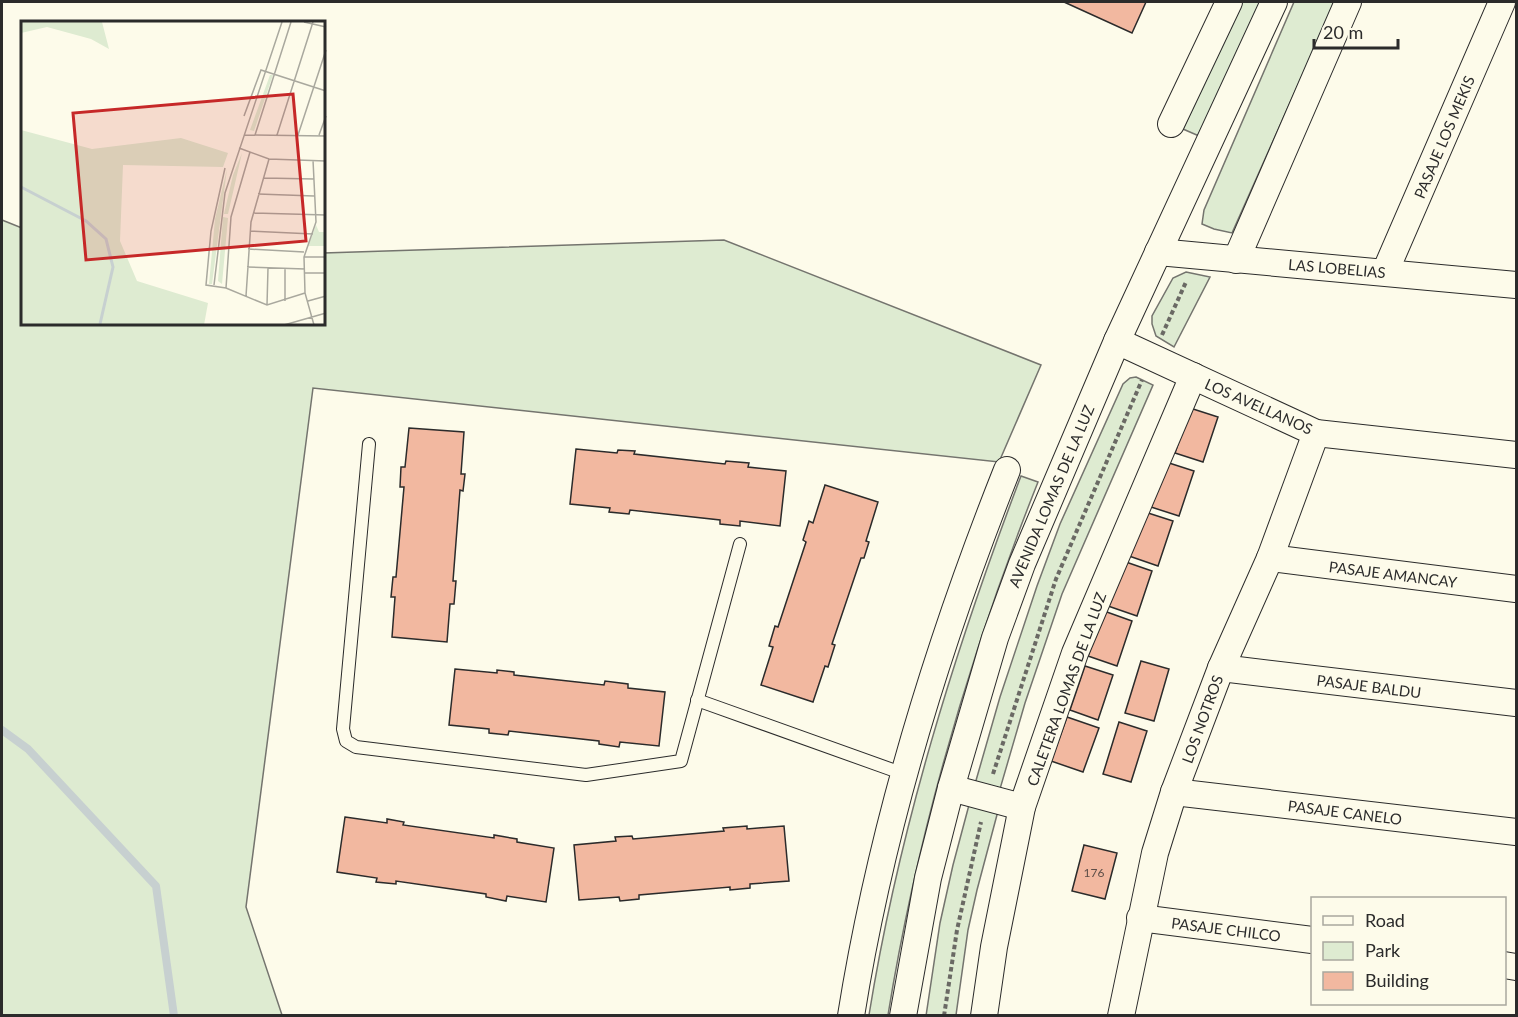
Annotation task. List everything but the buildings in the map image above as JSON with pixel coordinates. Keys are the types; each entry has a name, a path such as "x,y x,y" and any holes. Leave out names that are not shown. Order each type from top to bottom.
{"street":[{"path":"1171,124 1228,2"},
{"name":"AVENIDA LOMAS DE LA LUZ","path":"903,1016 928,878 951,788 995,638 1022,564 1117,341 1274,2"},
{"path":"1236,260 1348,2"},
{"name":"PASAJE LOS MEKIS","path":"1385,272 1502,2"},
{"name":"LAS LOBELIAS","path":"1158,252 1516,285"},
{"name":"LOS AVELLANOS","path":"1117,341 1316,433 1516,455"},
{"name":"CALETERA LOMAS DE LA LUZ","path":"984,1016 994,946 1022,807 1075,653 1193,376"},
{"name":"LOS NOTROS","path":"1121,1016 1155,854 1174,792 1221,668 1270,558 1316,433"},
{"path":"851,1016 874,893 904,774 959,596 1007,470"},
{"name":"PASAJE AMANCAY","path":"1270,558 1516,589"},
{"name":"PASAJE BALDU","path":"1221,668 1516,703"},
{"path":"951,788 1022,807"},
{"name":"PASAJE CANELO","path":"1174,792 1516,832"},
{"name":"PASAJE CHILCO","path":"1140,918 1311,940"}],"lane":[{"path":"369,444 343,729 345,741 356,747 586,775 681,761 740,544"},
{"path":"697,700 904,774"}],"path":[{"path":"944,1016 957,930 986,797 1056,579 1198,256"}],"green space":[{"path":"1242,2 1260,2 1199,136 1183,129"},
{"path":"1294,2 1335,2 1232,233 1214,229 1202,224 1204,210"},
{"path":"2,220 21,228 21,326 326,326 326,253 724,240 1041,365 999,462 313,388 246,907 282,1015 2,1015"},
{"path":"1186,272 1210,277 1174,347 1156,336 1152,316 1173,278"},
{"path":"1136,377 1153,385 1062,594 1025,703 1000,789 975,784 1000,697 1060,524 1123,384 1130,378"},
{"path":"1021,476 1038,482 990,613 948,744 914,878 888,1015 869,1015 896,877 931,742 973,608"},
{"path":"969,805 998,811 968,930 956,1015 926,1016 940,923"}],"waterway":[{"path":"2,730 28,749 156,886 174,1016"}]}
